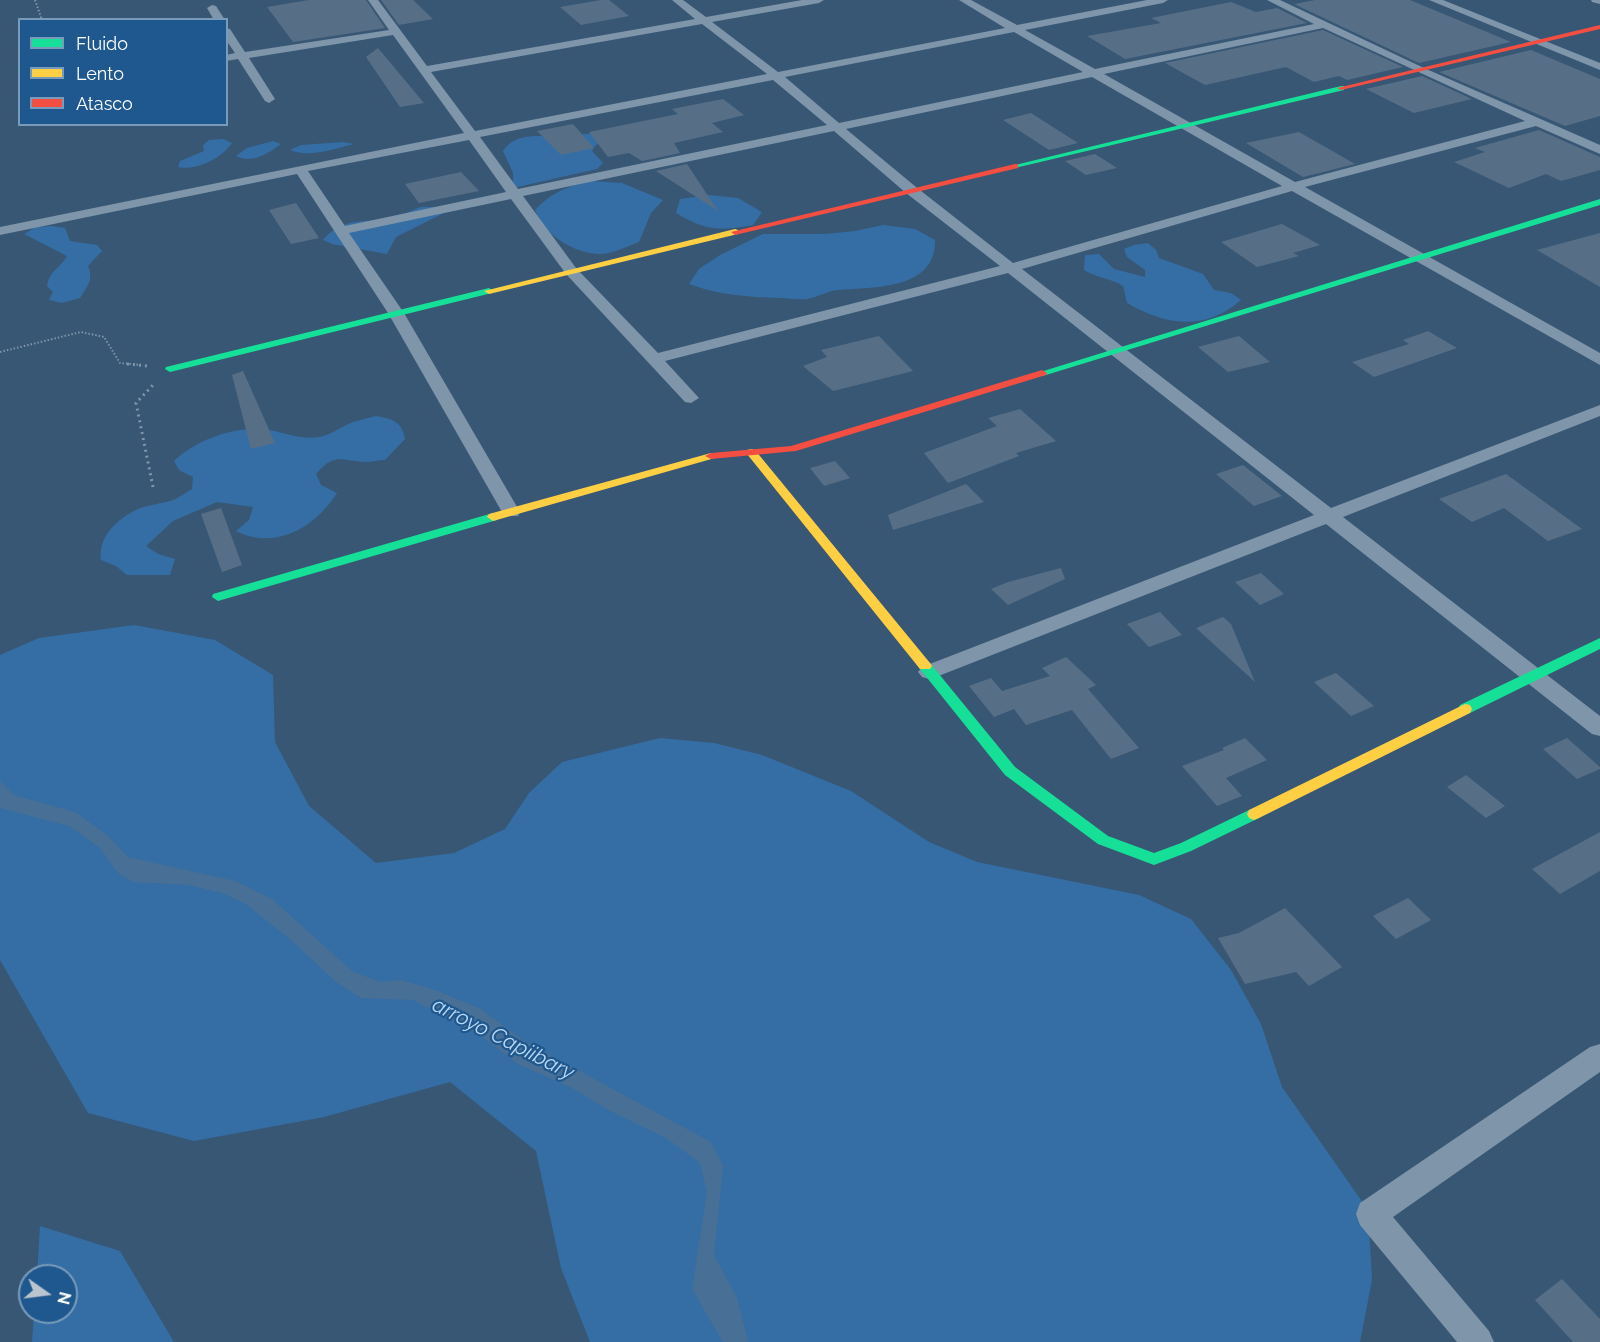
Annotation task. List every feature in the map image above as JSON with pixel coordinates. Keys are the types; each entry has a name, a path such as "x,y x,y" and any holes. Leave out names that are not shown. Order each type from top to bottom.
{"street":[{"path":"374,0 395,32 571,271 691,398"},
{"path":"677,0 770,72 911,190 1600,728"},
{"path":"424,70 819,0"},
{"path":"964,0 1600,360"},
{"path":"770,72 1002,21 1110,0"},
{"path":"0,231 105,212 469,130 1163,0"},
{"path":"1272,0 1420,70 1600,150"},
{"path":"1434,0 1600,67"},
{"path":"212,8 219,18"},
{"path":"343,230 1324,25"},
{"path":"170,369 571,271 1600,27"},
{"path":"228,58 395,32"},
{"path":"228,34 269,99"},
{"path":"654,359 1010,268 1296,186 1537,122"},
{"path":"300,169 343,230 396,313 512,512"},
{"path":"218,597 706,456 792,449 1600,202"},
{"path":"929,672 1600,410"},
{"path":"751,453 1010,771 1103,840 1154,859 1186,847 1600,643"},
{"path":"1478,1342 1371,1214 1600,1056"}],"path":[{"path":"36,0 41,18"},
{"path":"0,352 81,332 104,337 120,363 170,369"},
{"path":"153,487 136,403 170,369"}],"shaded area":[{"path":"595,133 602,140 592,151 603,163 597,169 513,188 513,173 503,151 508,145 527,137"},
{"path":"223,139 232,143 215,159 192,167 178,167 180,161 204,151 203,145 209,140"},
{"path":"273,141 281,144 259,157 248,159 236,156 247,148"},
{"path":"343,142 354,144 314,153 290,150 301,145"},
{"path":"592,181 622,183 663,200 651,213 639,242 608,253 588,253 569,246 545,227 535,210 541,204 561,191"},
{"path":"709,195 738,198 762,212 753,225 722,229 696,223 676,213 680,199"},
{"path":"421,207 437,207 444,213 396,237 387,254 332,244 323,240 339,227 356,222 394,218"},
{"path":"883,225 915,229 935,240 933,256 925,268 914,277 885,286 834,291 804,299 734,295 689,284 699,269 720,255 763,234 825,234"},
{"path":"36,227 65,228 70,241 97,245 102,251 88,266 90,279 80,298 62,303 49,300 53,292 47,286 50,276 67,256 24,234"},
{"path":"1148,243 1156,250 1159,258 1203,274 1214,290 1231,293 1241,300 1228,310 1200,321 1171,320 1156,317 1127,303 1123,286 1084,270 1085,255 1099,254 1114,269 1145,277 1145,270 1127,257 1124,249"},
{"path":"376,416 387,418 399,425 405,439 385,460 365,462 339,459 323,467 316,474 321,485 337,493 318,516 293,532 280,537 251,537 236,531 249,520 253,507 217,502 173,521 146,546 158,554 175,559 170,575 127,575 116,566 101,560 102,544 115,524 141,508 176,499 192,489 193,477 179,470 174,461 194,446 218,435 257,429 313,438 328,434 353,422"},
{"path":"134,625 215,640 273,675 275,742 309,806 376,863 454,853 505,829 529,793 562,762 660,738 714,743 762,755 851,791 929,842 977,862 1139,895 1191,919 1231,970 1261,1024 1282,1087 1368,1210 1372,1280 1360,1342 590,1342 561,1268 536,1151 450,1082 324,1117 194,1141 88,1113 0,960 0,655 39,638"},
{"path":"40,1226 120,1251 174,1342 32,1342 33,1324 78,1324 78,1264 38,1264"}],"water":[{"name":"arroyo Capiibary","path":"0,781 14,795 75,812 107,835 128,857 235,881 272,899 352,971 380,982 401,980 435,990 481,1009 524,1041 711,1142 723,1166 714,1255 737,1298 748,1342 723,1342 692,1289 707,1193 700,1163 666,1138 610,1111 572,1088 518,1064 481,1036 413,1000 361,998 335,981 292,941 246,904 222,893 188,885 133,882 118,873 100,848 69,826 0,808"}],"building":[{"path":"309,0 366,0 385,28 293,42 267,7"},
{"path":"381,0 413,0 433,19 399,25"},
{"path":"609,0 629,16 581,25 560,7"},
{"path":"1315,0 1410,0 1511,42 1419,63 1294,4"},
{"path":"1231,2 1256,12 1277,8 1307,23 1125,59 1087,36 1161,23 1151,18"},
{"path":"1323,30 1403,67 1347,80 1339,76 1314,82 1286,67 1205,85 1165,63"},
{"path":"378,48 424,103 400,107 366,57"},
{"path":"1531,50 1600,79 1600,116 1565,126 1439,72"},
{"path":"1422,76 1472,99 1414,113 1366,89"},
{"path":"723,99 744,115 712,123 723,132 674,143 680,153 642,161 629,153 608,157 589,132 678,114 672,109"},
{"path":"1031,113 1078,143 1049,150 1003,120"},
{"path":"573,124 594,148 561,155 537,131"},
{"path":"1539,130 1600,157 1600,170 1561,181 1546,174 1509,188 1454,162 1485,152 1475,148"},
{"path":"1299,132 1355,164 1303,177 1246,143"},
{"path":"1095,154 1117,168 1086,175 1065,161"},
{"path":"687,164 718,211 656,171"},
{"path":"461,172 479,191 419,203 405,184"},
{"path":"296,203 319,238 291,244 269,210"},
{"path":"1282,224 1320,245 1293,253 1299,256 1257,267 1221,242"},
{"path":"1600,233 1600,287 1537,250"},
{"path":"1428,331 1457,348 1374,377 1352,362 1409,344 1403,340"},
{"path":"879,336 913,371 833,391 803,366 827,357 821,350"},
{"path":"1239,336 1270,362 1228,372 1198,347"},
{"path":"243,371 275,443 251,449 232,375"},
{"path":"1020,409 1056,441 1016,453 1019,456 948,483 924,453 997,426 988,418"},
{"path":"835,461 850,478 824,486 810,468"},
{"path":"1243,465 1282,496 1254,506 1216,474"},
{"path":"1506,474 1582,529 1548,541 1504,508 1472,522 1439,499"},
{"path":"966,484 984,502 893,530 888,515"},
{"path":"221,508 242,565 222,572 201,514"},
{"path":"1061,568 1065,579 1008,605 991,589 1008,582"},
{"path":"1261,573 1284,594 1260,605 1235,582"},
{"path":"1160,612 1182,635 1149,647 1127,624"},
{"path":"1223,617 1231,624 1255,682 1196,628"},
{"path":"1066,657 1096,685 1088,689 1139,748 1111,759 1072,710 1026,725 1014,709 994,717 969,686 991,678 1002,691 1050,676 1042,668"},
{"path":"1336,673 1374,706 1351,716 1314,682"},
{"path":"1245,738 1267,760 1226,778 1242,796 1217,806 1182,766 1224,750 1222,748"},
{"path":"1567,738 1600,769 1577,779 1543,749"},
{"path":"1466,775 1505,806 1486,818 1447,787"},
{"path":"1600,832 1600,871 1560,894 1532,869"},
{"path":"1408,898 1431,920 1396,939 1373,916"},
{"path":"1285,908 1342,967 1309,986 1296,972 1245,984 1218,938 1239,933"},
{"path":"1562,1279 1600,1319 1600,1342 1573,1342 1535,1300"}],"traffic: fast":[{"path":"1015,166 1341,88"},
{"path":"1042,373 1600,202"},
{"path":"170,369 489,291"},
{"path":"218,597 493,517"},
{"path":"1465,709 1600,643"},
{"path":"925,666 1010,771 1103,840 1154,859 1186,847 1254,814"}],"traffic: slow":[{"path":"489,291 735,232"},
{"path":"751,452 925,666"},
{"path":"493,517 711,456"},
{"path":"1254,814 1465,709"}],"traffic: jam":[{"path":"1341,88 1600,27"},
{"path":"735,232 1015,166"},
{"path":"711,456 792,449 1042,373"}]}
